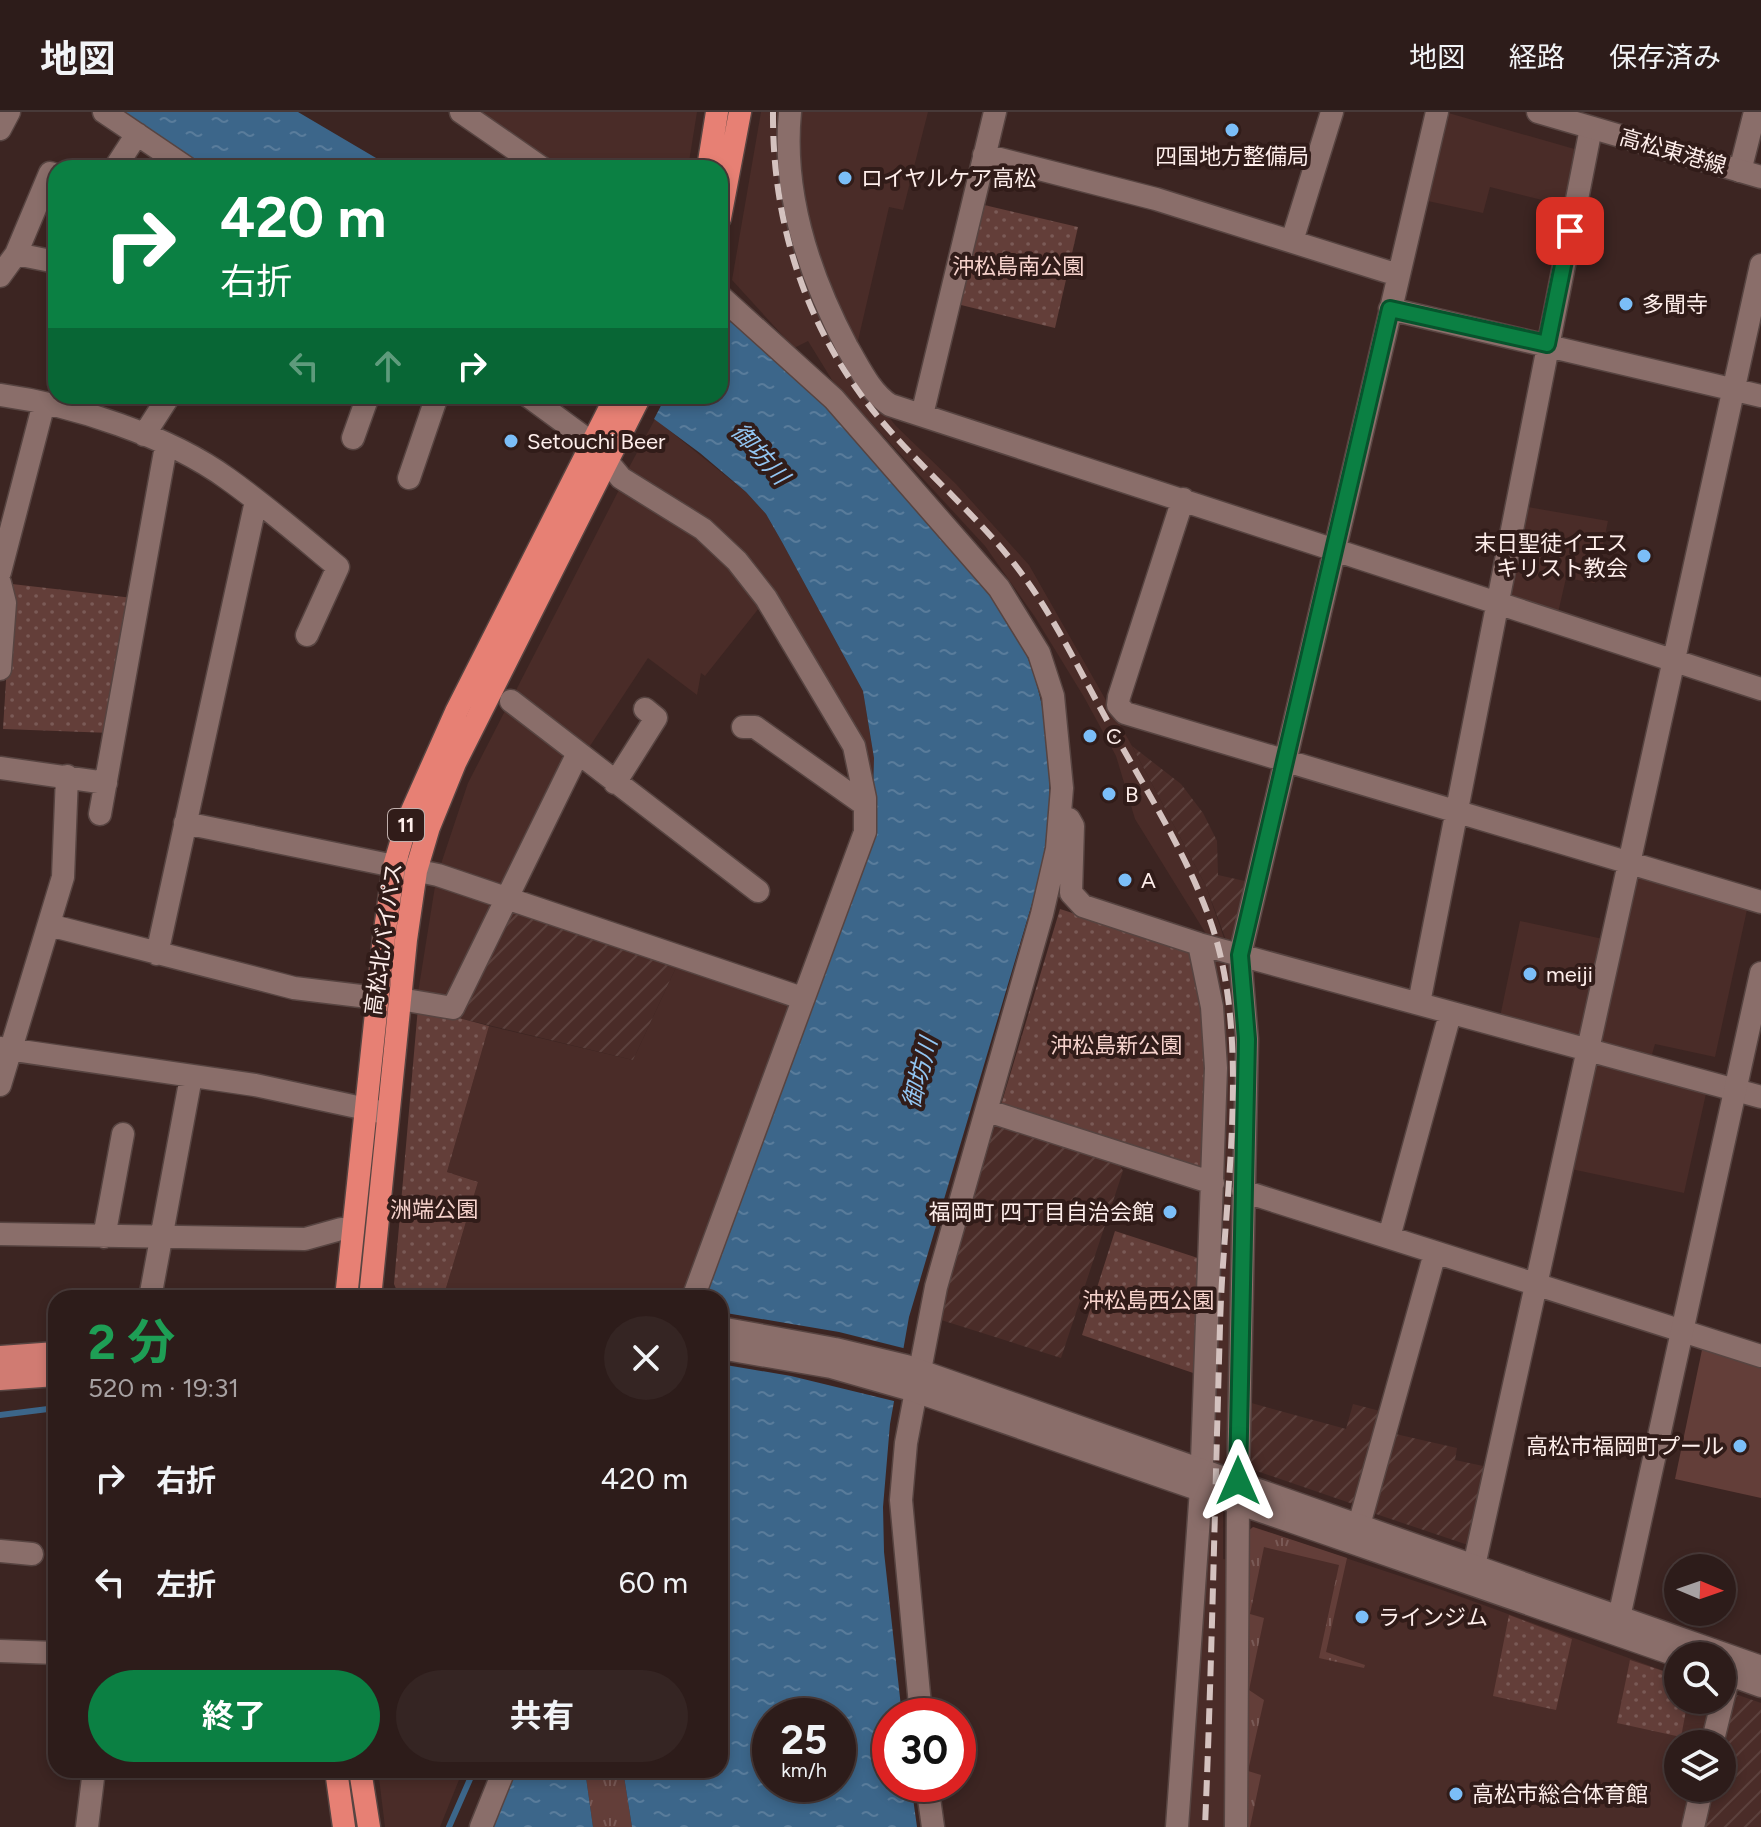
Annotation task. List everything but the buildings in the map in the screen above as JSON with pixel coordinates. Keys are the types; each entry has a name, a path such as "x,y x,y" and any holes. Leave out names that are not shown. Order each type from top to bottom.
{"highway":[{"path":"709,160 717,112"},
{"path":"728,176 740,112"},
{"name":"高松北バイパス","path":"370,1290 377,1111 377,998 419,789 592,443 626,404"},
{"name":"高松北バイパス","path":"347,1290 353,1230 400,999 405,868 607,464 629,404"},
{"path":"337,1778 344,1827"},
{"path":"361,1778 369,1827"}],"main road":[{"path":"0,1357 48,1354"},
{"path":"0,1379 48,1376"}],"street":[{"path":"0,129 9,112"},
{"path":"104,112 137,134 159,159"},
{"path":"461,112 530,160"},
{"path":"790,112 789,148 795,205 821,292 862,374 883,400 1761,689"},
{"path":"922,415 995,112"},
{"path":"1292,241 1332,112"},
{"path":"1236,1827 1238,1492 1247,1039 1240,955 1437,112"},
{"name":"高松東港線","path":"1538,112 1750,174"},
{"path":"1750,174 1755,112"},
{"path":"1419,1003 1591,128"},
{"path":"120,160 137,134"},
{"path":"984,155 1156,199 1398,275"},
{"path":"0,276 16,254 48,178"},
{"path":"16,254 48,260"},
{"path":"1474,1566 1761,265"},
{"path":"728,303 834,399 999,588 1021,618 1039,653 1053,696 1060,753 1062,813 1042,914 910,1379 901,1500 919,1698"},
{"path":"1390,309 1761,396"},
{"path":"0,395 48,403"},
{"path":"0,572 44,403"},
{"path":"81,404 227,477 338,567 307,635"},
{"path":"144,435 164,404"},
{"path":"353,438 365,404"},
{"path":"409,478 434,404"},
{"path":"539,404 592,443 621,478 703,529 737,561 766,598 854,746 865,805 865,832 696,1290"},
{"path":"100,814 166,446"},
{"path":"1183,499 1118,705 1125,713 1761,902"},
{"path":"157,954 256,501"},
{"path":"0,583 5,603 0,669"},
{"path":"511,701 758,891"},
{"path":"615,783 656,718 645,709"},
{"path":"743,727 755,727 865,805"},
{"path":"400,999 453,1008 578,753"},
{"path":"0,768 106,783"},
{"path":"0,1085 5,1049 63,877 67,776"},
{"path":"1062,813 1073,826 1074,900 1083,906 1199,944 1761,1097"},
{"path":"185,823 405,868 505,897 802,998"},
{"path":"49,925 294,988 377,998"},
{"path":"1177,1827 1202,1479 1213,1183 1215,1041 1212,1007 1199,944"},
{"path":"1617,1624 1761,973"},
{"path":"1389,1237 1450,1014"},
{"path":"5,1049 255,1085 377,1111"},
{"path":"151,1290 191,1077"},
{"path":"988,1111 1213,1183"},
{"path":"104,1237 126,1145"},
{"path":"1243,1191 1761,1356"},
{"path":"0,1234 305,1239 341,1229 353,1230"},
{"path":"1359,1525 1435,1253"},
{"path":"728,1329 835,1349 910,1379 1617,1624 1664,1648"},
{"path":"728,1349 910,1379"},
{"path":"1238,1492 1359,1525 1474,1566 1664,1643"},
{"path":"0,1551 32,1554"},
{"path":"0,1651 48,1653"},
{"path":"1736,1668 1761,1667"},
{"path":"1736,1672 1761,1686"},
{"path":"87,1827 93,1778"},
{"path":"481,1827 501,1778"},
{"path":"930,1802 933,1827"},
{"path":"1693,1827 1699,1802"}],"shaded area":[{"path":"481,112 697,112 689,160 550,160"},
{"path":"761,112 782,112 781,148 858,378 896,426 956,484 1029,565 1132,746 1206,886 1233,964 1241,1017 1232,1459 1225,1460 1223,1517 1223,1559 1229,1560 1227,1827 1184,1827 1208,937 1135,819 1116,756 1084,697 1035,617 985,546 832,380 808,341 794,348 732,280"},
{"path":"798,112 928,112 903,210 889,207 857,345 829,289 811,231 798,147"},
{"path":"1445,112 1578,150 1566,206 1490,187 1483,213 1423,200"},
{"path":"655,419 746,492 766,514 863,691 874,758 873,789 773,598 626,473"},
{"path":"622,484 701,533 763,603 705,676 701,673 697,695 648,658 586,752 513,696"},
{"path":"1522,506 1608,521 1595,583 1566,578 1558,613 1509,597"},
{"path":"508,705 573,754 506,890 440,867 468,783"},
{"path":"1132,746 1181,784 1203,813 1217,841 1218,875 1249,882 1237,937 1226,940 1206,886"},
{"path":"1640,873 1748,905 1715,1057 1655,1044 1651,1058 1603,1046 1598,1037 1633,876"},
{"path":"436,880 499,901 451,1005 417,999"},
{"path":"506,904 678,963 633,1060 455,1017"},
{"path":"1520,921 1603,939 1582,1032 1573,1037 1500,1017"},
{"path":"678,963 791,1005 684,1290 445,1290 478,1182 447,1172 489,1026 633,1060"},
{"path":"1600,1061 1707,1089 1684,1193 1571,1169 1592,1065"},
{"path":"996,1122 1116,1159 1123,1171 1061,1358 938,1319"},
{"path":"1244,1401 1346,1429 1353,1404 1380,1411 1353,1504 1242,1466"},
{"path":"1391,1433 1457,1448 1455,1460 1488,1467 1471,1546 1370,1512"},
{"name":"高松市総合体育館","path":"1253,1527 1445,1591 1664,1671 1664,1714 1707,1714 1704,1730 1664,1730 1664,1802 1688,1802 1683,1827 1243,1827"},
{"path":"1736,1696 1761,1703 1761,1827 1701,1827 1706,1802 1736,1802 1736,1730 1724,1730 1727,1714 1736,1714"},
{"path":"379,1778 460,1778 440,1827 385,1827"}],"green space":[{"name":"沖松島南公園","path":"980,204 1078,227 1055,328 957,304"},
{"path":"12,584 133,598 111,733 3,729"},
{"name":"沖松島新公園","path":"1060,909 1194,952 1206,1009 1206,1170 1001,1105"},
{"name":"洲端公園","path":"418,1007 489,1026 447,1172 478,1182 445,1290 397,1290 394,1284"},
{"name":"沖松島西公園","path":"1115,1231 1204,1260 1199,1375 1082,1335"},
{"path":"1703,1345 1761,1363 1761,1498 1675,1479"},
{"path":"1253,1527 1347,1558 1326,1652 1365,1665 1364,1668 1319,1658 1339,1565 1264,1547 1250,1614 1264,1618 1249,1690 1264,1700 1248,1771 1261,1775 1250,1827 1243,1827 1247,1532"},
{"path":"1509,1615 1572,1639 1556,1710 1493,1696"},
{"path":"1630,1660 1664,1671 1664,1714 1685,1714 1682,1730 1664,1730 1664,1733 1617,1723"},
{"path":"586,1778 624,1778 632,1827 593,1827"}],"water":[{"path":"119,112 298,112 379,160 193,160"},
{"name":"御坊川","path":"728,321 803,383 853,435 991,594 1014,629 1034,674 1046,732 1048,822 1039,880 909,1317 890,1424 883,1507 884,1552 900,1698 872,1698 872,1802 914,1802 917,1827 632,1827 624,1778 728,1778 728,1290 705,1290 872,829 874,758 863,691 766,514 746,492 634,404 728,404"},
{"path":"511,1778 586,1778 593,1827 490,1827"}],"pier":[{"path":"630,404 662,404 653,421"},
{"path":"728,1313 839,1332 907,1349 898,1402 791,1376 728,1365"}],"waterway":[{"path":"0,1415 48,1409"},
{"path":"449,1827 470,1778"}],"railway":[{"path":"773,112 780,200 789,243 819,324 864,399 1005,552 1044,606 1176,844 1210,920 1223,967 1233,1068 1232,1121 1220,1326 1205,1827"}],"place":[{"name":"四国地方整備局","path":"1232,130"},
{"name":"ロイヤルケア高松","path":"845,178"},
{"name":"多聞寺","path":"1626,304"},
{"name":"Setouchi Beer","path":"511,441"},
{"name":"末日聖徒イエス キリスト教会","path":"1644,556"},
{"name":"C","path":"1090,736"},
{"name":"B","path":"1109,794"},
{"name":"A","path":"1125,880"},
{"name":"meiji","path":"1530,974"},
{"name":"福岡町 四丁目自治会館","path":"1170,1212"},
{"name":"高松市福岡町プール","path":"1740,1446"},
{"name":"ラインジム","path":"1362,1617"},
{"name":"高松市総合体育館","path":"1456,1794"}],"route":[{"path":"1238,1481 1247,1039 1240,955 1390,309 1547,344 1570,231"}]}
